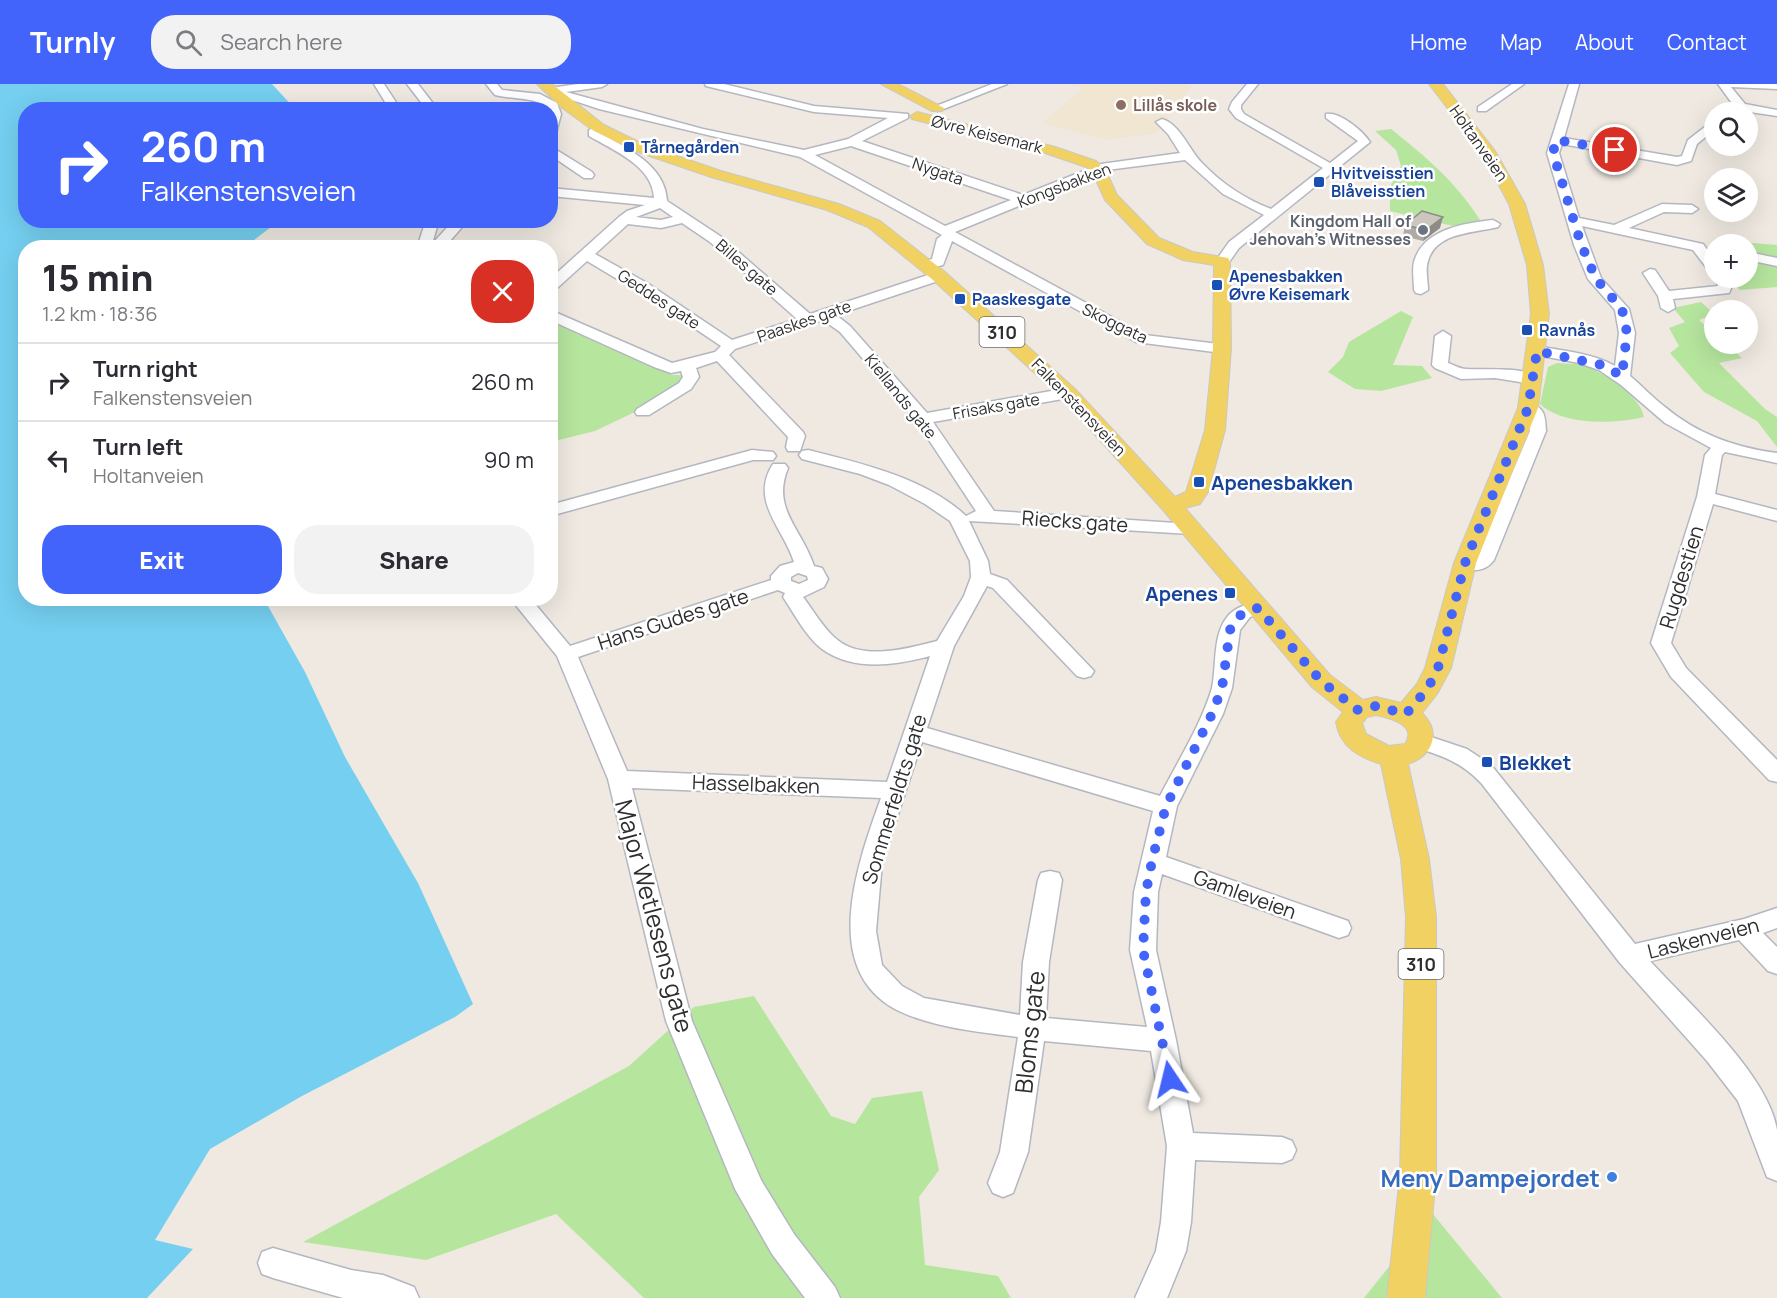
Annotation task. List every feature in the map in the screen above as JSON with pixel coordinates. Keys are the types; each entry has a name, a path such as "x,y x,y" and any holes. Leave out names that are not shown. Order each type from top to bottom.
{"main road":[{"path":"888,84 938,108"},
{"name":"Holtanveien","path":"1406,714 1428,688 1438,668 1465,563 1528,408 1540,314 1538,285 1530,242 1517,204 1488,151 1436,84"},
{"name":"Falkenstensveien","path":"550,88 599,128 673,161 809,199 874,224 933,270 1068,393 1171,505 1321,681 1358,710"},
{"path":"917,116 938,108"},
{"name":"Øvre Keisemark","path":"917,116 1073,157 1098,170"},
{"path":"1098,170 1110,197 1153,242 1189,256 1222,262 1222,348 1215,430 1197,492 1192,499 1171,505"},
{"path":"1376,706 1406,714 1422,732 1422,742 1412,752 1392,756 1370,750 1353,737 1349,722 1358,710 1376,706"},
{"name":"310","path":"1392,756 1414,859 1421,917 1418,1175 1406,1298"}],"street":[{"path":"379,84 391,102"},
{"path":"412,84 427,102"},
{"path":"491,84 499,93 540,97 548,102"},
{"path":"550,88 602,84"},
{"name":"Øvre Keisemark","path":"710,84 814,109 917,116"},
{"path":"723,88 738,84"},
{"path":"938,108 1002,84"},
{"path":"1253,84 1236,104 1235,109 1240,116 1331,168"},
{"path":"1482,109 1519,84"},
{"path":"1574,84 1553,153 1581,244 1596,279 1622,309 1627,333 1622,376"},
{"path":"1723,84 1732,102"},
{"path":"1729,84 1777,86"},
{"path":"550,88 563,95 603,107 804,154 852,142 901,116"},
{"path":"1758,112 1777,113"},
{"path":"1222,262 1227,252 1364,142 1361,137 1330,116"},
{"path":"1162,122 1175,132 1188,156 1203,172 1257,209 1272,214"},
{"path":"599,128 592,134 646,167 655,176 662,192 661,203"},
{"path":"1556,140 1677,161 1687,158 1692,143 1704,133"},
{"name":"Nygata","path":"852,142 1024,200"},
{"path":"558,154 588,175"},
{"name":"Skoggata","path":"804,154 1141,339 1222,348"},
{"name":"Kongsbakken","path":"949,233 1112,165 1188,156"},
{"path":"558,193 661,203"},
{"path":"558,280 624,220 643,208 661,203"},
{"name":"Billes gate","path":"661,203 715,239 807,320"},
{"path":"1617,229 1662,208 1692,209"},
{"path":"624,220 661,224 685,218"},
{"path":"1575,220 1704,248"},
{"path":"1421,290 1421,261 1440,238 1451,232 1493,224"},
{"path":"443,240 455,228"},
{"path":"933,270 938,262 944,239 949,233"},
{"path":"1698,247 1704,255"},
{"name":"Geddes gate","path":"586,255 623,274 671,304 725,350 797,436 801,451"},
{"path":"1758,258 1777,262"},
{"name":"Paaskes gate","path":"679,367 824,314 933,270"},
{"path":"1650,273 1666,303 1725,288"},
{"name":"Kiellands gate","path":"824,314 845,328 923,419 988,516"},
{"path":"558,319 658,364 679,367 691,377 685,386 644,412"},
{"path":"1443,336 1440,364 1461,374 1495,373 1533,380"},
{"path":"1537,351 1602,365 1622,376 1660,412 1693,433 1721,446 1777,458"},
{"name":"Frisaks gate","path":"923,419 1068,393"},
{"name":"Rugdestien","path":"1721,446 1714,455 1706,497 1661,643 1678,672 1777,774"},
{"path":"558,509 752,455 773,462 777,448 801,451 839,461 895,481 931,500 958,518 979,561 981,577 1000,584 1084,671"},
{"name":"Hans Gudes gate","path":"566,654 788,587 808,589 817,583 818,575 805,567 802,556 781,524 773,501 773,462"},
{"path":"1706,497 1777,516"},
{"name":"Riecks gate","path":"958,518 988,516 1191,529"},
{"name":"Sommerfeldts gate","path":"981,577 974,596 944,646 870,863 865,890 864,936 870,967 886,988 909,1004 935,1012 1032,1030 1163,1040"},
{"path":"788,587 829,645 849,653 875,659 901,657 944,646"},
{"name":"Major Wetlesens gate","path":"526,606 566,654 619,778 680,1021 750,1189 783,1244 824,1298"},
{"path":"1151,1298 1171,1251 1176,1222 1180,1146 1163,1040 1143,950 1146,892 1166,806 1212,714 1222,688 1230,630 1235,620 1243,613 1258,608"},
{"path":"915,732 1166,806"},
{"path":"1422,742 1450,749 1480,766 1629,956 1717,1053 1750,1095 1777,1168"},
{"name":"Hasselbakken","path":"619,778 894,790"},
{"name":"Gamleveien","path":"1152,861 1339,928"},
{"name":"Bloms gate","path":"1003,1183 1014,1152 1032,1030 1036,962 1050,880"},
{"name":"Laskenveien","path":"1629,956 1744,929 1777,918"},
{"path":"1744,929 1777,964"},
{"path":"1180,1146 1282,1150"},
{"path":"273,1263 351,1285 383,1290 403,1298"}],"shaded area":[{"name":"Lillås skole","path":"1070,84 1185,84 1191,86 1157,133 1106,140 1043,123 1084,87"}],"green space":[{"path":"1391,129 1451,182 1480,220 1453,226 1390,211 1390,187 1401,166 1396,150 1375,131"},
{"path":"1758,243 1777,245 1777,287 1740,290 1738,288 1758,288"},
{"path":"1701,302 1704,305 1704,318 1699,320 1704,324 1704,354 1737,354 1742,358 1719,363 1765,409 1777,417 1777,447 1757,421 1704,392 1670,353 1679,346 1669,328 1685,322 1673,308"},
{"path":"1401,311 1413,317 1393,365 1422,366 1432,378 1381,391 1355,389 1328,372 1343,357 1349,342"},
{"path":"558,323 597,338 672,375 685,375 684,381 639,410 595,431 558,440"},
{"path":"1557,363 1581,365 1609,378 1636,401 1644,417 1604,422 1576,420 1550,411 1540,404 1548,367"},
{"path":"754,996 831,1116 855,1124 872,1098 922,1091 939,1170 919,1197 925,1265 998,1276 1011,1298 644,1298 556,1214 426,1260 303,1242 629,1066 694,1007"},
{"path":"1432,1213 1502,1298 1364,1298"}],"water":[{"path":"0,84 272,84 289,102 18,102 18,228 270,228 254,240 18,240 18,606 268,606 305,672 345,757 418,883 473,1004 455,1017 302,1096 210,1149 155,1240 193,1249 147,1298 0,1298"}],"building":[{"path":"1422,211 1443,217 1426,230 1405,225"}],"place":[{"name":"Lillås skole","path":"1121,105"},
{"name":"Tårnegården","path":"629,147"},
{"name":"Hvitveisstien Blåveisstien","path":"1319,182"},
{"name":"Kingdom Hall of Jehovah's Witnesses","path":"1423,230"},
{"name":"Apenesbakken Øvre Keisemark","path":"1217,285"},
{"name":"Paaskesgate","path":"960,299"},
{"name":"Ravnås","path":"1527,330"},
{"name":"Apenesbakken","path":"1199,482"},
{"name":"Apenes","path":"1230,593"},
{"name":"Blekket","path":"1487,762"},
{"name":"Meny Dampejordet","path":"1612,1177"}],"route":[{"path":"1170,1079 1143,950 1146,892 1166,806 1212,714 1222,688 1230,630 1235,620 1243,613 1258,608 1321,681 1358,710 1376,706 1406,714 1419,700 1438,668 1465,563 1528,408 1537,351 1602,365 1622,376 1627,333 1622,309 1596,279 1581,244 1553,153 1556,140 1615,150"}]}
